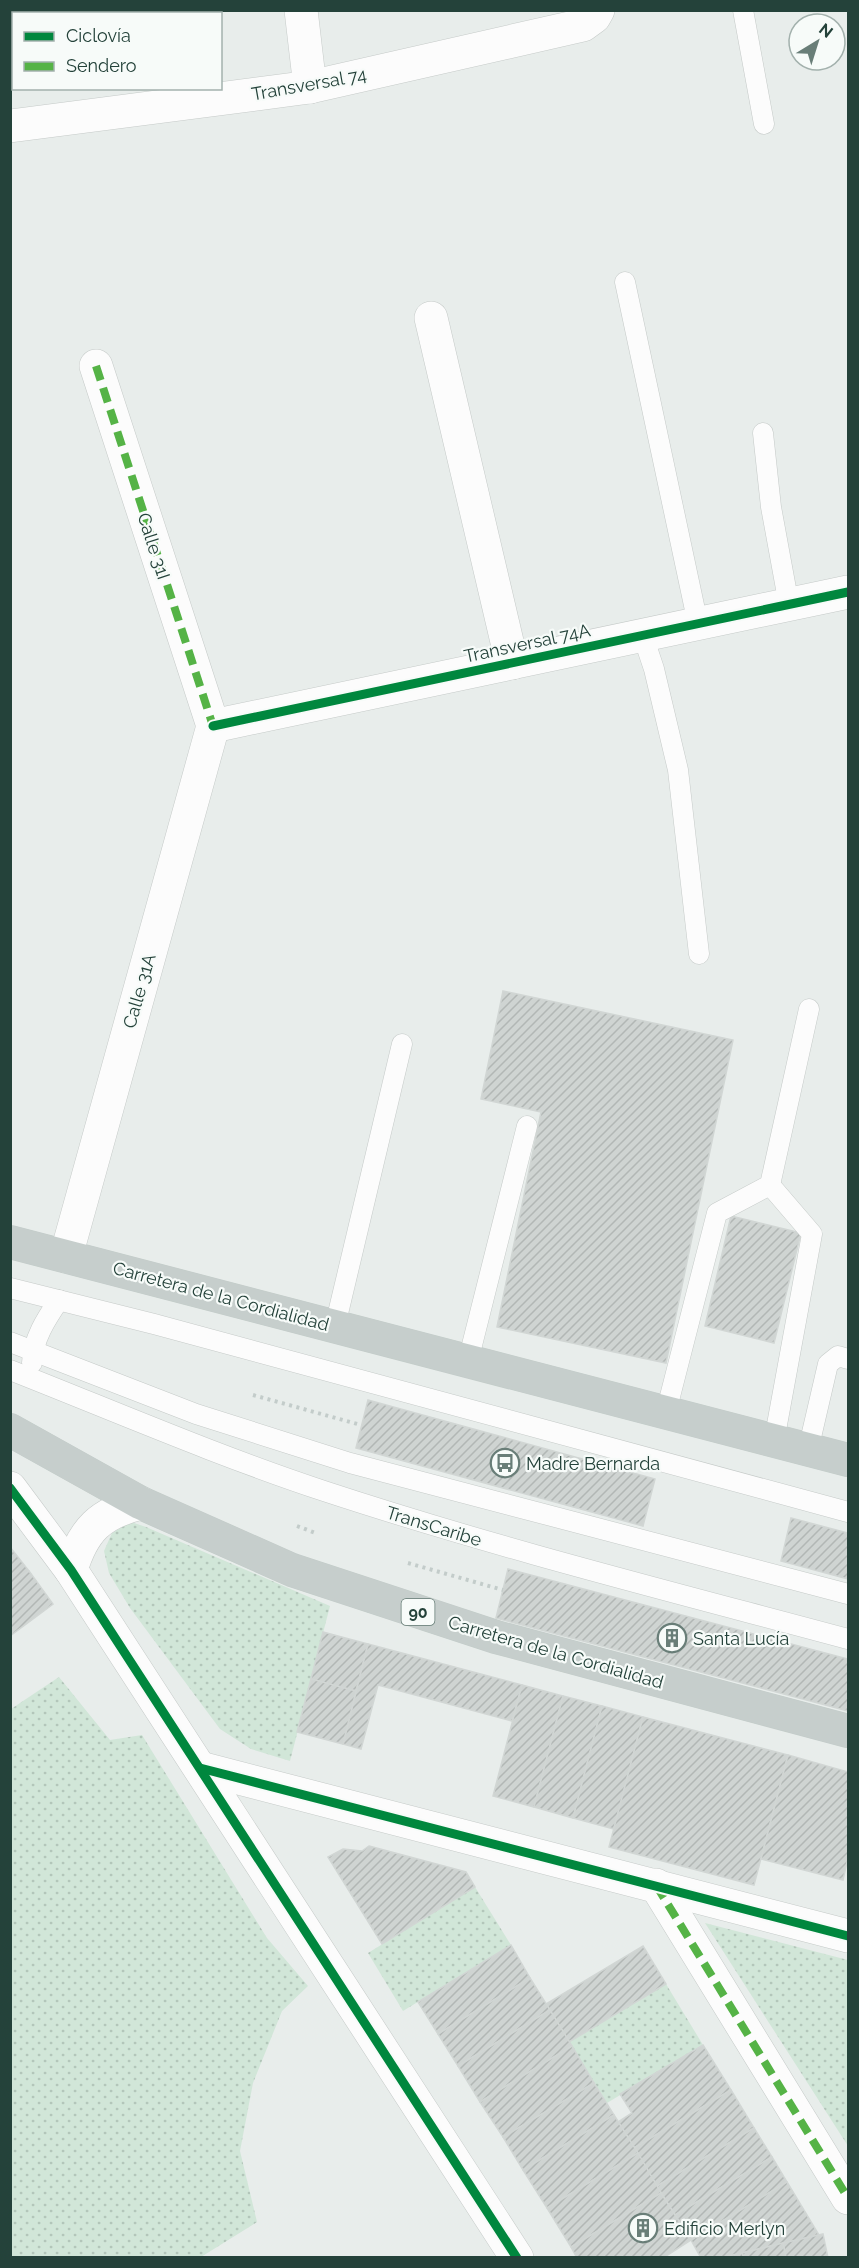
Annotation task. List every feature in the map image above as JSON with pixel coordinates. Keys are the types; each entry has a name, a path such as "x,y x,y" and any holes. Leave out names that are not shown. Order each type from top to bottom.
{"highway":[{"name":"Carretera de la Cordialidad","path":"10,1242 849,1460"},
{"name":"Carretera de la Cordialidad","path":"10,1430 141,1503 292,1570 496,1637 849,1731"}],"street":[{"path":"301,10 310,87"},
{"name":"Transversal 74","path":"10,126 310,87 583,25 594,17 598,10"},
{"path":"431,318 512,663"},
{"name":"Calle 31I","path":"96,366 213,726"},
{"name":"Transversal 74A","path":"213,726 849,592"},
{"name":"Calle 31A","path":"66,1256 213,726"},
{"path":"10,1488 71,1570 517,2258"},
{"path":"71,1570 77,1549 89,1530 105,1516 122,1507 141,1503"},
{"path":"200,1768 849,1936"},
{"path":"656,1886 849,2198"}],"lane":[{"path":"743,10 764,124"},
{"path":"624,282 698,624"},
{"path":"764,434 771,507 789,604"},
{"path":"643,636 654,669 678,770 699,954"},
{"path":"666,1412 717,1213 770,1185 809,1009"},
{"path":"335,1326 402,1044"},
{"path":"468,1361 527,1126"},
{"path":"770,1185 812,1234 774,1441"},
{"path":"10,1288 165,1327 849,1512"},
{"path":"31,1378 33,1351 48,1316 59,1300"},
{"path":"10,1342 196,1414 350,1463 849,1594"},
{"path":"808,1450 828,1364 838,1356 849,1359"},
{"name":"TransCaribe","path":"10,1370 215,1452 323,1491 512,1550 849,1639"}],"path":[{"path":"291,1524 323,1536"},
{"path":"399,1561 502,1590"}],"green space":[{"path":"131,1522 330,1606 290,1761 251,1749 220,1729 130,1608 109,1573 104,1551 112,1533"},
{"path":"59,1677 110,1740 142,1735 267,1938 308,1986 282,2011 253,2083 240,2151 257,2222 201,2257 11,2257 11,1709"},
{"path":"475,1887 511,1945 403,2011 368,1953"},
{"path":"705,1923 848,1960 848,2146"},
{"path":"666,1984 703,2045 607,2103 569,2042"}],"building":[{"path":"503,991 733,1040 666,1363 497,1327 541,1112 481,1099"},
{"path":"731,1216 801,1233 774,1343 705,1326"},
{"name":"Madre Bernarda","path":"368,1400 655,1479 643,1526 356,1448"},
{"path":"791,1518 848,1533 848,1579 781,1561"},
{"path":"10,1547 29,1571 10,1585"},
{"name":"Santa Lucía","path":"508,1569 848,1659 848,1711 496,1618"},
{"path":"29,1571 53,1604 10,1636 10,1585"},
{"path":"323,1632 368,1644 356,1691 311,1679"},
{"path":"368,1644 522,1685 512,1721 378,1685 361,1749 343,1744"},
{"path":"311,1679 356,1691 343,1744 297,1732"},
{"path":"522,1685 563,1696 534,1807 493,1796"},
{"path":"563,1696 602,1706 573,1818 534,1807"},
{"path":"602,1706 643,1717 614,1829 573,1818"},
{"path":"643,1717 788,1755 754,1885 609,1847"},
{"path":"788,1755 848,1772 848,1858 843,1880 761,1859"},
{"path":"369,1846 466,1872 475,1887 382,1944 328,1857 343,1849 362,1851"},
{"path":"511,1945 530,1978 438,2034 418,2002"},
{"path":"643,1946 666,1984 569,2042 546,2004"},
{"path":"530,1978 550,2010 458,2066 438,2034"},
{"path":"550,2010 572,2046 480,2102 458,2066"},
{"path":"703,2045 731,2090 634,2148 618,2122 632,2113 620,2094"},
{"path":"572,2046 594,2083 503,2137 480,2102"},
{"path":"594,2083 614,2115 523,2170 503,2137"},
{"path":"731,2090 754,2128 657,2186 634,2148"},
{"path":"614,2115 638,2153 547,2208 523,2170"},
{"path":"754,2128 772,2157 675,2215 657,2186"},
{"path":"638,2153 661,2193 571,2247 547,2208"},
{"path":"772,2157 787,2182 691,2240 675,2215"},
{"path":"787,2182 819,2235 720,2258 701,2258 691,2240"},
{"name":"Edificio Merlyn","path":"661,2193 691,2240 663,2258 577,2258 571,2247"},
{"path":"823,2234 828,2258 786,2258 783,2243"},
{"path":"783,2243 786,2258 744,2258 742,2253"},
{"path":"742,2253 744,2258 720,2258"}],"marked path":[{"path":"96,366 213,726"},
{"path":"656,1885 848,2198"}],"cycle path":[{"path":"213,726 848,592"},
{"path":"10,1488 71,1570 517,2258"},
{"path":"200,1768 848,1936"}],"place":[{"name":"Madre Bernarda","path":"505,1463"},
{"name":"Santa Lucía","path":"672,1638"},
{"name":"Edificio Merlyn","path":"643,2228"}]}
